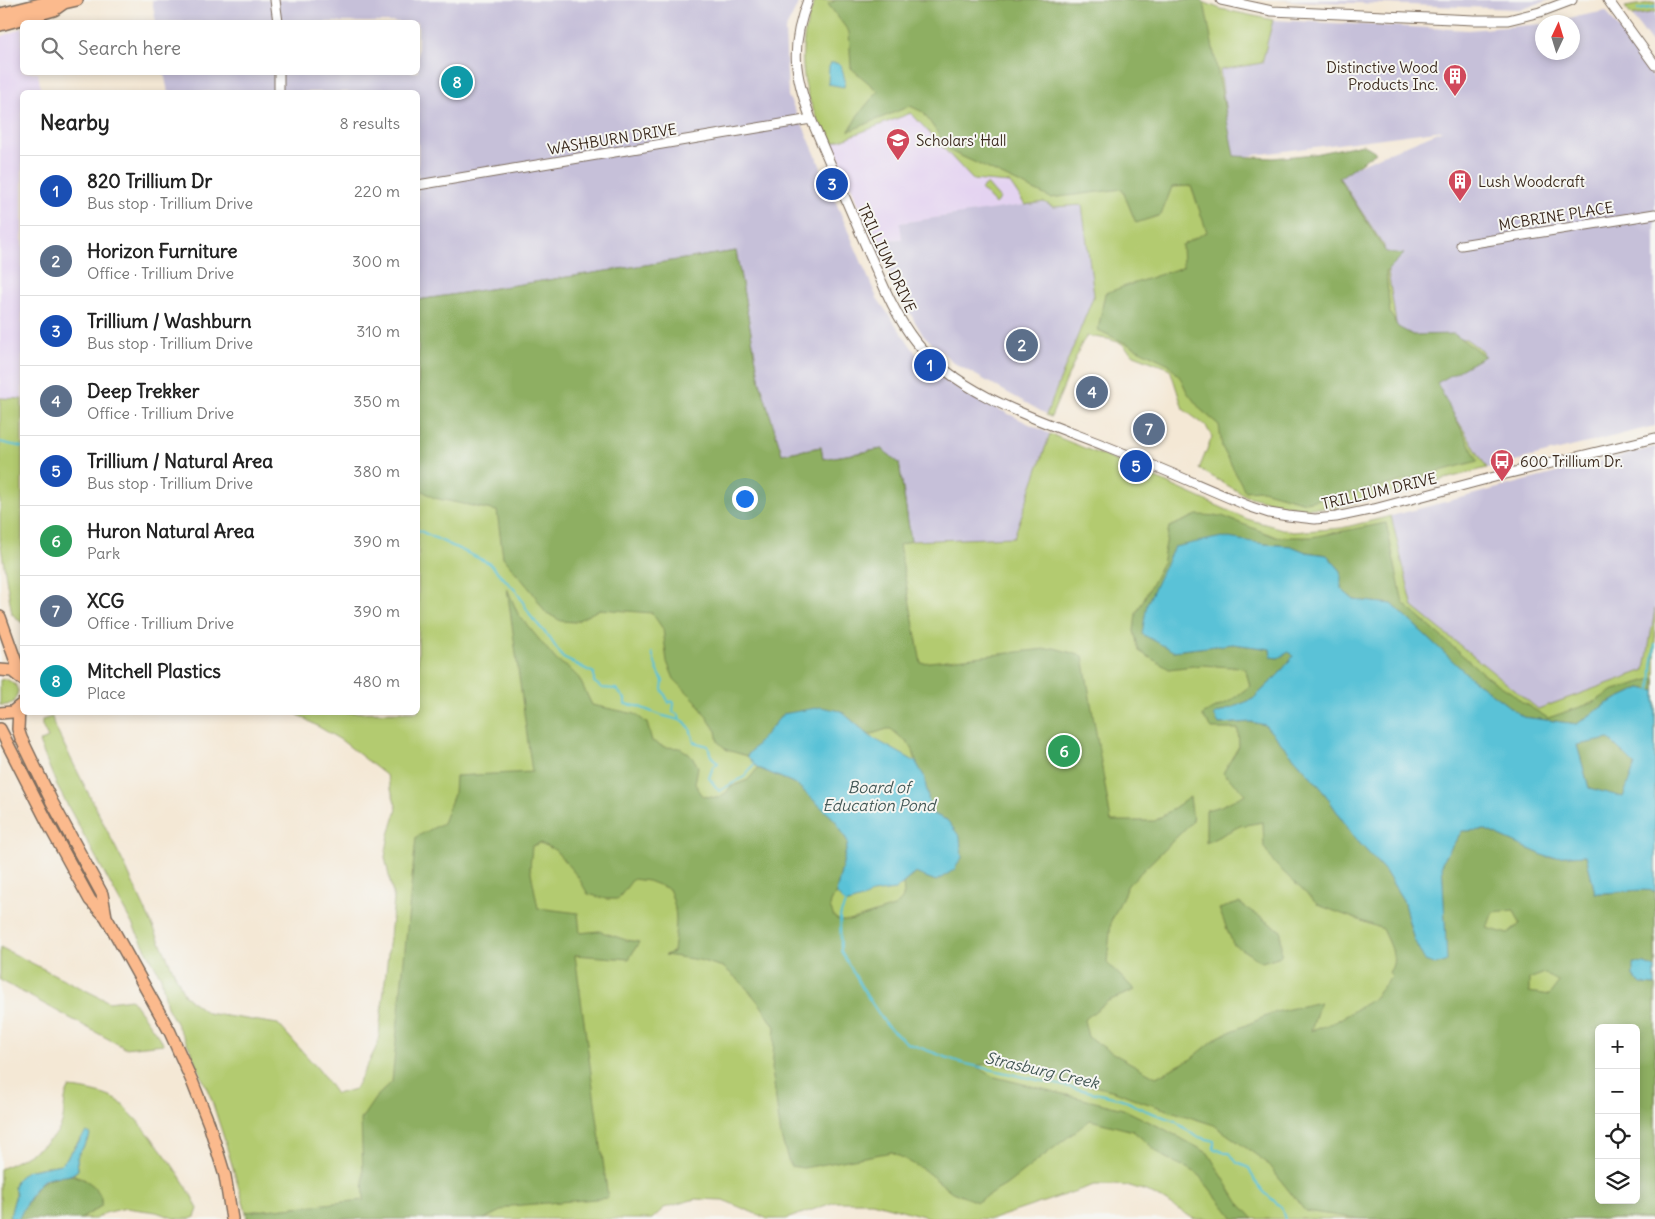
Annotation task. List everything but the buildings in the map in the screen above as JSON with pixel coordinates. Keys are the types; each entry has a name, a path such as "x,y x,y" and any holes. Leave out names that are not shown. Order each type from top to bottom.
{"main road":[{"path":"0,25 54,10 64,3 77,0"},
{"path":"0,14 52,1 64,3"},
{"path":"0,618 20,674"},
{"path":"0,670 12,671 20,676"},
{"path":"0,713 12,712 20,707"},
{"path":"20,714 18,729 21,738 52,802 102,894 106,917"},
{"path":"0,729 90,900 106,917 170,1032 209,1124 225,1176 232,1219"}],"street":[{"path":"275,0 278,20"},
{"name":"TRILLIUM DRIVE","path":"808,0 802,15 796,42 797,70 804,100 811,119 901,322 916,342 940,366 962,383 1003,404 1250,507 1269,513 1314,519 1336,517 1374,509 1502,475 1655,438"},
{"path":"1221,0 1272,11 1508,20 1540,12 1572,0"},
{"path":"1608,0 1655,65"},
{"path":"279,75 279,90"},
{"name":"WASHBURN DRIVE","path":"420,185 811,119"},
{"name":"MCBRINE PLACE","path":"1461,245 1655,214"}],"shaded area":[{"path":"152,0 800,0 785,30 788,96 804,128 877,298 924,365 965,393 1050,434 1014,537 911,541 899,463 823,459 821,447 782,454 760,382 736,251 420,300 420,90 168,90 164,75 420,75 420,20 156,20"},
{"path":"1276,0 1550,0 1519,9"},
{"path":"1606,11 1655,80 1655,426 1487,468 1434,382 1483,351 1398,336 1337,174 1443,130 1232,158 1220,70 1262,63 1273,20 1468,30 1535,25 1535,60 1580,60 1580,16"},
{"path":"1655,12 1655,47 1632,16"},
{"path":"20,29 20,75 38,75 41,90 20,90 20,399 0,398 0,37"},
{"name":"Scholars' Hall","path":"911,113 973,180 1010,183 1025,205 901,223 902,239 874,241 833,143"},
{"path":"1044,202 1053,207 1082,204 1094,295 1046,414 954,363 923,335 902,300 874,241 902,239 900,223"},
{"path":"1655,447 1655,609 1645,670 1538,709 1413,607 1391,516"}],"green space":[{"path":"816,0 1198,0 1221,9 1273,20 1262,63 1220,70 1232,158 1337,174 1384,246 1398,336 1466,339 1484,352 1434,382 1487,468 1334,508 1305,508 1283,505 1246,496 1199,469 1212,437 1206,426 1183,409 1170,369 1134,355 1121,343 1087,336 1082,343 1051,417 1046,415 1094,295 1082,205 1053,207 1044,202 1025,205 1010,183 973,180 911,113 833,143 812,106 804,76 803,45 810,14"},
{"path":"836,0 1200,0 1204,2 1234,156 1273,158 1314,154 1363,144 1376,152 1339,178 1386,252 1404,254 1386,272 1390,313 1398,327 1413,335 1454,334 1485,356 1437,383 1478,461 1372,489 1305,502 1262,490 1245,491 1222,447 1219,425 1201,410 1169,364 1098,330 1105,293 1183,267 1182,245 1207,232 1191,186 1172,187 1161,215 1136,223 1122,189 1051,198 950,151 923,112 910,106 849,131 858,115 878,91 851,68 849,32 828,4"},
{"path":"1655,2 1655,12 1632,16 1625,7"},
{"path":"987,184 1000,199 995,204 981,189"},
{"path":"736,251 760,382 782,454 821,447 823,459 882,449 899,463 911,541 1014,537 1050,434 1131,467 1247,519 1293,532 1342,528 1391,516 1413,607 1538,709 1645,670 1655,609 1655,1219 1194,1219 1146,1191 1130,1186 1113,1185 1094,1185 993,1219 931,1218 872,1202 835,1202 786,1219 768,1219 723,1200 695,1199 664,1208 652,1219 484,1219 509,1206 364,1201 246,1212 211,1098 189,1047 167,1007 161,977 57,786 39,742 48,738 42,726 42,720 52,717 54,725 126,868 185,996 207,1013 278,1024 319,1070 336,1094 355,1089 378,1044 394,900 385,857 397,809 387,776 341,740 298,715 420,715 420,300"},
{"path":"736,251 760,382 782,454 821,447 823,459 882,449 899,463 911,541 899,545 921,663 1054,648 1083,656 1111,821 1155,821 1190,797 1193,821 1128,885 1111,922 1107,963 1135,990 1108,1001 1084,1020 1088,1037 1156,1077 1191,1059 1218,1037 1276,1012 1320,1002 1311,1031 1335,1022 1373,999 1392,976 1389,972 1393,961 1392,950 1383,929 1318,905 1274,863 1264,847 1263,822 1240,826 1206,843 1206,810 1221,806 1246,794 1223,773 1239,746 1238,729 1212,729 1202,715 1230,701 1250,686 1245,668 1202,665 1169,669 1139,651 1134,631 1136,614 1162,564 1169,527 1197,515 1222,516 1276,537 1312,537 1386,523 1403,603 1487,677 1548,718 1592,703 1614,690 1655,678 1655,691 1641,688 1606,704 1577,724 1523,717 1471,678 1392,604 1354,600 1341,589 1341,571 1327,555 1306,552 1291,546 1265,544 1174,547 1166,566 1173,651 1233,644 1270,649 1271,657 1278,658 1289,651 1294,656 1279,674 1253,699 1214,715 1219,724 1252,722 1265,725 1321,788 1354,837 1385,871 1403,900 1414,940 1445,928 1442,862 1462,831 1486,830 1547,857 1586,855 1595,893 1655,891 1655,968 1645,964 1634,963 1633,975 1641,984 1655,985 1655,1219 1361,1219 1305,1211 1266,1162 1214,1125 1115,1091 994,1063 975,1066 995,1077 1123,1109 1208,1153 1238,1202 1254,1219 1234,1219 1197,1173 1164,1157 1133,1131 1090,1120 1006,1185 977,1202 952,1192 924,1170 892,1152 803,1168 790,1166 781,1137 772,1070 775,1027 760,1004 742,983 723,967 699,960 665,955 673,952 676,927 674,905 669,889 648,881 633,879 618,899 606,899 588,894 578,877 555,850 540,843 532,846 530,867 538,908 578,913 580,933 599,931 626,940 639,942 629,959 575,955 608,1198 511,1206 484,1219 247,1219 246,1212 364,1200 361,1119 376,1097 392,1082 416,837 443,823 454,794 455,776 532,772 507,588 518,614 557,661 569,668 579,678 592,705 635,714 647,723 652,741 664,747 680,748 688,753 698,767 695,784 703,796 718,798 727,792 730,787 748,780 758,768 796,784 835,820 848,842 836,893 830,907 834,917 840,921 850,921 894,907 904,894 903,883 916,873 936,881 947,820 930,813 924,777 916,762 912,747 891,729 869,735 841,711 783,714 747,756 727,750 718,742 716,731 696,701 674,679 667,662 663,629 652,613 600,609 575,622 561,621 545,612 533,593 503,557 497,511 434,498 420,489 420,300","holes":["1514,910 1520,924 1508,934 1487,928 1493,912","1545,973 1559,982 1549,995 1529,992 1529,979"]},
{"path":"0,398 20,399 20,621 12,614 0,541"},
{"path":"6,679 15,684 18,691 14,702 0,705 0,680"},
{"path":"1609,739 1635,765 1623,798 1589,788 1577,745"},
{"path":"1239,903 1281,931 1281,956 1262,962 1233,944 1219,909"},
{"path":"0,947 109,1002 131,999 164,1044 125,1048 0,980"},
{"path":"69,1088 100,1093 122,1104 147,1132 185,1184 198,1209 195,1217 177,1219 156,1212 126,1208 105,1213 96,1219 81,1219 101,1206 83,1178 73,1175 78,1170 77,1157 89,1138 80,1139 61,1164 26,1171 14,1187 16,1194 9,1219 0,1219 0,1169 34,1151 57,1133 61,1126"},
{"path":"73,1175 88,1182 97,1190 100,1195 101,1206 81,1219 17,1219 38,1185 49,1178"}],"water":[{"path":"831,63 841,65 845,80 844,87 828,84"},
{"path":"1222,537 1291,546 1306,552 1327,555 1341,571 1341,589 1354,600 1392,604 1471,678 1523,717 1577,724 1606,704 1641,688 1655,691 1655,891 1595,893 1586,855 1547,857 1486,830 1462,831 1442,862 1447,961 1436,965 1425,961 1414,940 1403,900 1385,871 1354,837 1321,788 1265,725 1252,722 1219,724 1214,715 1253,699 1279,674 1293,656 1289,652 1278,658 1271,657 1270,649 1233,644 1173,651 1142,634 1147,604 1174,547","holes":["1609,739 1635,765 1623,797 1589,788 1577,745"]},
{"name":"Board of Education Pond","path":"821,707 841,711 871,737 916,762 924,776 931,813 947,820 960,837 962,858 954,870 936,881 915,873 895,890 872,893 865,898 845,904 836,893 848,842 835,820 796,784 758,768 747,756 783,714"},
{"path":"1633,963 1645,964 1655,968 1655,985 1641,984 1633,976"},
{"path":"86,1132 90,1134 77,1157 78,1170 70,1175 51,1177 42,1181 30,1196 19,1218 9,1219 16,1194 14,1187 16,1180 26,1171 61,1164"}],"waterway":[{"path":"1638,10 1655,7"},
{"path":"0,442 20,447"},
{"path":"420,531 489,563 517,592 532,618 549,637 563,658 594,673 594,682 602,688 616,689 625,699 625,704 684,721 690,728 694,742 708,746 711,756 718,763 713,767 709,778 719,791 744,777 754,764"},
{"path":"1651,692 1655,644"},
{"path":"652,653 663,681 662,689 669,703 672,701 674,703 673,712 679,715 680,720"},
{"name":"Strasburg Creek","path":"845,904 840,916 841,951 887,1026 907,1043 962,1063 1122,1099 1144,1110 1175,1121 1195,1136 1214,1141 1214,1148 1223,1152 1229,1152 1237,1163 1249,1168 1255,1181 1264,1192 1281,1207 1285,1219"}],"place":[{"name":"Mitchell Plastics","path":"457,82"},
{"name":"Distinctive Wood Products Inc.","path":"1455,97"},
{"name":"Scholars' Hall","path":"898,161"},
{"name":"Trillium / Washburn","path":"832,184"},
{"name":"Lush Woodcraft","path":"1460,202"},
{"name":"Horizon Furniture","path":"1022,345"},
{"name":"820 Trillium Dr","path":"930,365"},
{"name":"Deep Trekker","path":"1092,392"},
{"name":"XCG","path":"1149,429"},
{"name":"Trillium / Natural Area","path":"1136,466"},
{"name":"600 Trillium Dr.","path":"1502,482"},
{"name":"Huron Natural Area","path":"1064,751"}]}
